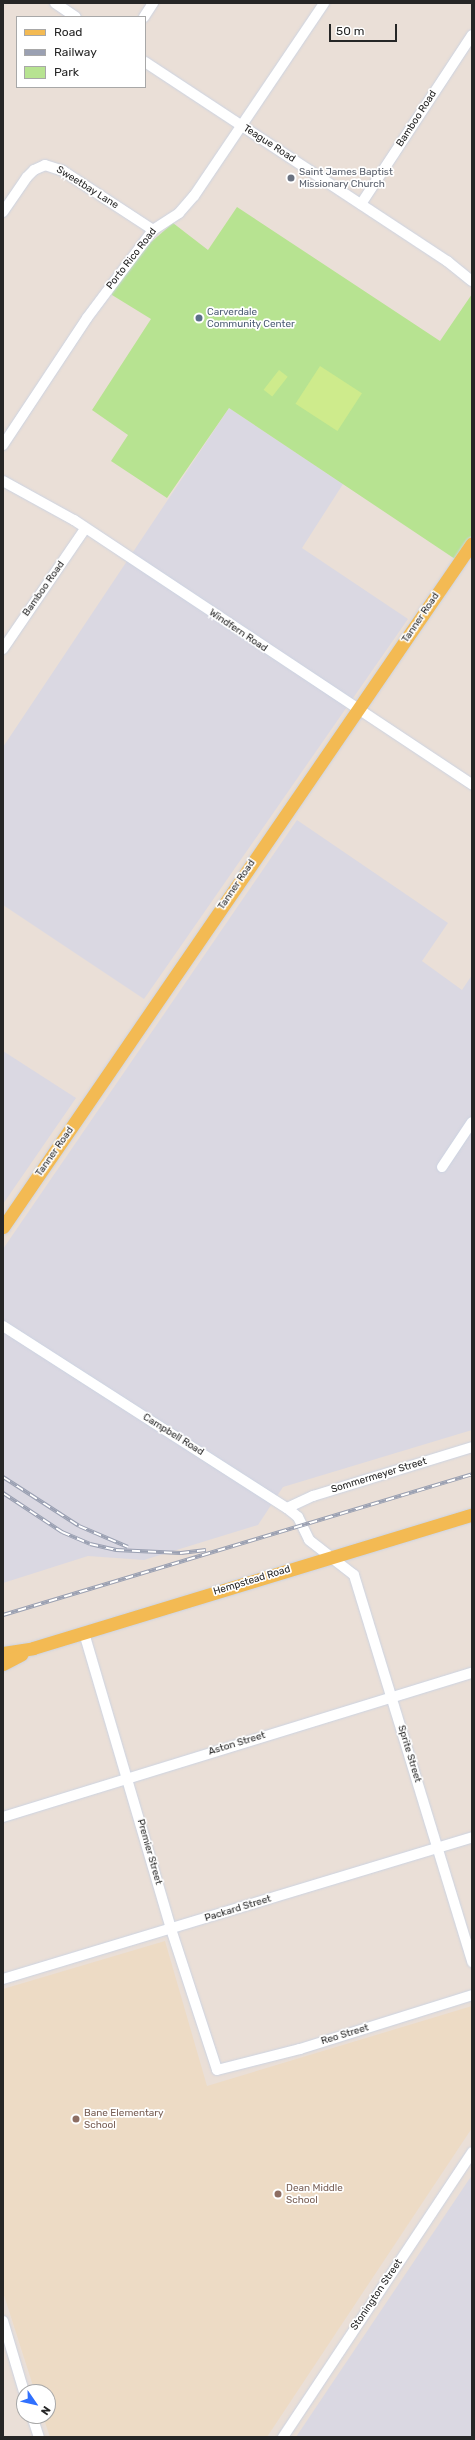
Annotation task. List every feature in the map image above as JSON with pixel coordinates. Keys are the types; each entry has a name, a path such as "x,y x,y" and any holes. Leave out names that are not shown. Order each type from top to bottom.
{"main road":[{"name":"Tanner Road","path":"3,1227 472,543"},
{"name":"Hempstead Road","path":"3,1653 33,1648 84,1633 472,1515"},
{"name":"Hempstead Road","path":"3,1664 33,1648"}],"street":[{"path":"55,3 74,16"},
{"path":"145,16 153,3"},
{"name":"Porto Rico Road","path":"3,445 87,318 153,230 178,213 194,196 324,3"},
{"name":"Bamboo Road","path":"361,204 472,35"},
{"name":"Teague Road","path":"146,63 448,261 472,281"},
{"name":"Sweetbay Lane","path":"3,212 34,170 46,165 54,166 153,230"},
{"name":"Windfern Road","path":"3,481 54,509 85,529 472,784"},
{"name":"Bamboo Road","path":"3,649 85,529"},
{"path":"442,1167 472,1122"},
{"name":"Campbell Road","path":"3,1326 287,1508 298,1517 310,1540 329,1558"},
{"name":"Sommermeyer Street","path":"287,1508 313,1496 472,1447"},
{"name":"Sprite Street","path":"329,1558 354,1575 472,1962"},
{"name":"Premier Street","path":"84,1633 171,1929 217,2070"},
{"name":"Aston Street","path":"3,1816 472,1673"},
{"name":"Packard Street","path":"3,1979 472,1837"},
{"name":"Reo Street","path":"217,2070 300,2049 472,1995"},
{"name":"Stonington Street","path":"283,2437 472,2152"},
{"path":"3,2321 22,2384"},
{"path":"34,2424 38,2437"}],"shaded area":[{"path":"229,408 343,484 302,548 408,619 144,999 3,905 3,747"},
{"path":"297,820 448,923 422,961 462,990 472,975 472,1430 283,1487 258,1525 144,1560 88,1556 3,1583 3,1249"},
{"path":"3,1051 76,1098 3,1204"},
{"name":"Dean Middle School","path":"165,1941 207,2086 472,2006 472,2128 267,2437 50,2437 46,2424 56,2424 56,2384 32,2384 3,2292 3,1989"},
{"path":"472,2175 472,2437 296,2437"}],"green space":[{"path":"237,207 440,341 472,294 472,535 455,559 229,408 167,498 111,461 128,435 92,410 151,319 112,295 112,290 150,243 173,223 208,250"},
{"path":"320,366 362,393 337,431 295,404"},
{"path":"279,370 288,377 272,396 264,390"}],"railway":[{"path":"3,1615 472,1474"},
{"path":"3,1477 79,1526 128,1547"},
{"path":"3,1493 62,1532 90,1544 116,1550 181,1553 206,1550"}],"place":[{"name":"Saint James Baptist Missionary Church","path":"291,178"},
{"name":"Carverdale Community Center","path":"199,318"},
{"name":"Bane Elementary School","path":"76,2119"},
{"name":"Dean Middle School","path":"278,2194"}]}
